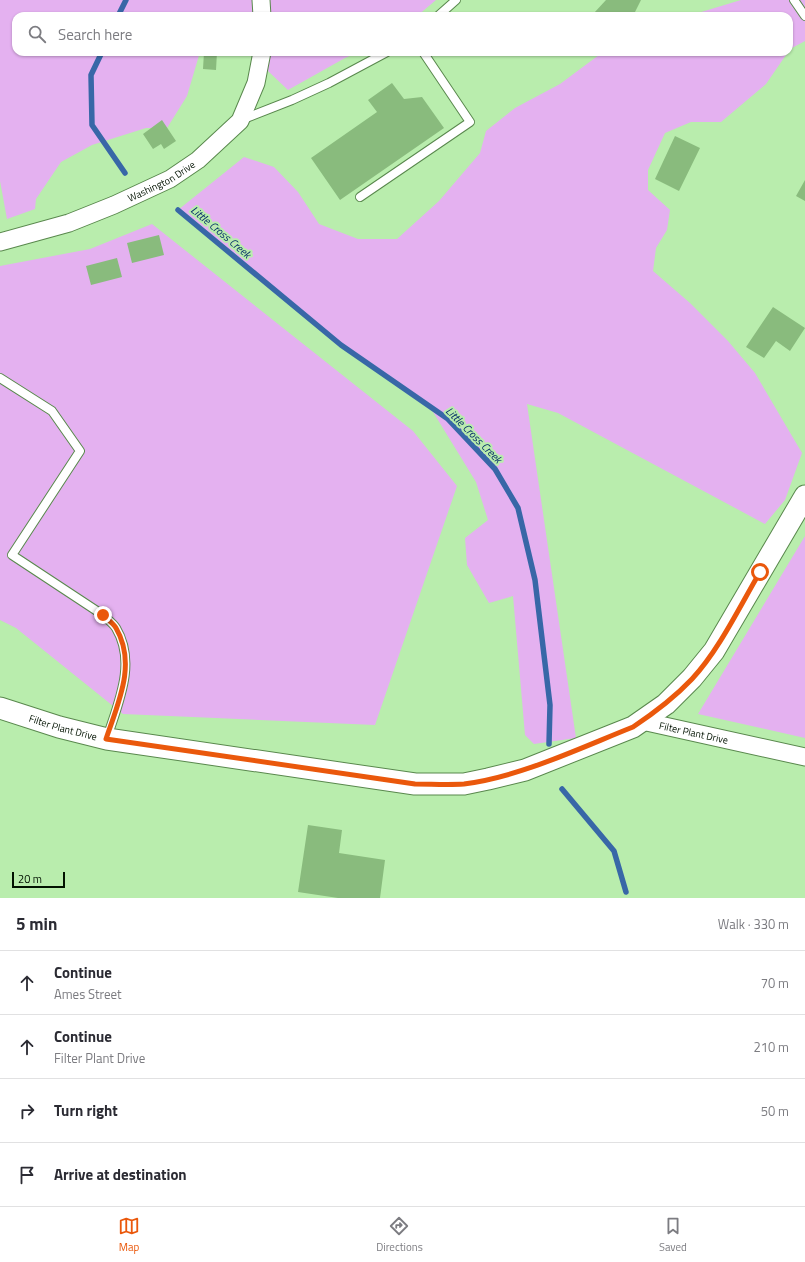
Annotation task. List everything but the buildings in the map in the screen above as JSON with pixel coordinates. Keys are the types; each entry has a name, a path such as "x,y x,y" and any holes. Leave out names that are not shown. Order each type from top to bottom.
{"street":[{"path":"261,0 262,12"},
{"name":"Washington Drive","path":"0,242 69,223 114,206 170,179 198,160 240,121 256,83 261,56"},
{"path":"642,721 666,704 692,678 714,651 803,504"},
{"name":"Filter Plant Drive","path":"0,708 59,727 106,739 415,784 464,784 525,770 633,727 642,721 805,757"}],"lane":[{"path":"442,12 456,0"},
{"path":"794,0 805,16"},
{"path":"240,121 329,83 380,56"},
{"path":"360,197 470,122 427,56"},
{"path":"0,378 52,411 80,451 12,555 103,615 115,627 122,640 126,658 126,673 123,688 106,739"}],"shaded area":[{"path":"0,0 436,0 422,12 12,12 12,56 199,56 187,96 167,128 146,128 92,145 61,162 36,199 35,209 7,219 0,181"},
{"path":"741,0 805,0 805,41 793,47 793,12 701,12"},
{"path":"252,56 350,56 345,58 288,90"},
{"path":"598,56 785,56 766,84 721,122 691,122 665,133 648,170 648,190 670,210 667,230 656,248 653,271 690,303 728,341 755,373 802,453 785,500 765,524 558,413 527,404 576,738 534,744 525,735 513,596 489,603 467,565 465,538 488,520 476,482 430,407 326,332 178,210 244,157 274,167 298,192 319,224 358,239 397,239 439,201 480,153 486,131 515,108 560,84"},
{"path":"152,224 413,431 457,486 375,725 123,714 16,628 0,620 0,266 90,249"},
{"path":"805,536 805,738 698,714"}],"waterway":[{"name":"Little Cross Creek","path":"120,12 126,0"},
{"name":"Little Cross Creek","path":"100,56 91,75 92,125 125,173"},
{"name":"Little Cross Creek","path":"178,210 341,345 448,419 495,469 518,508 535,580 550,705 549,744"},
{"name":"Little Cross Creek","path":"562,789 614,851 626,892"}],"route":[{"path":"103,615 115,627 122,640 126,658 126,673 123,688 106,739 415,784 464,784 525,770 633,727 666,704 692,678 714,651 760,572"}]}
